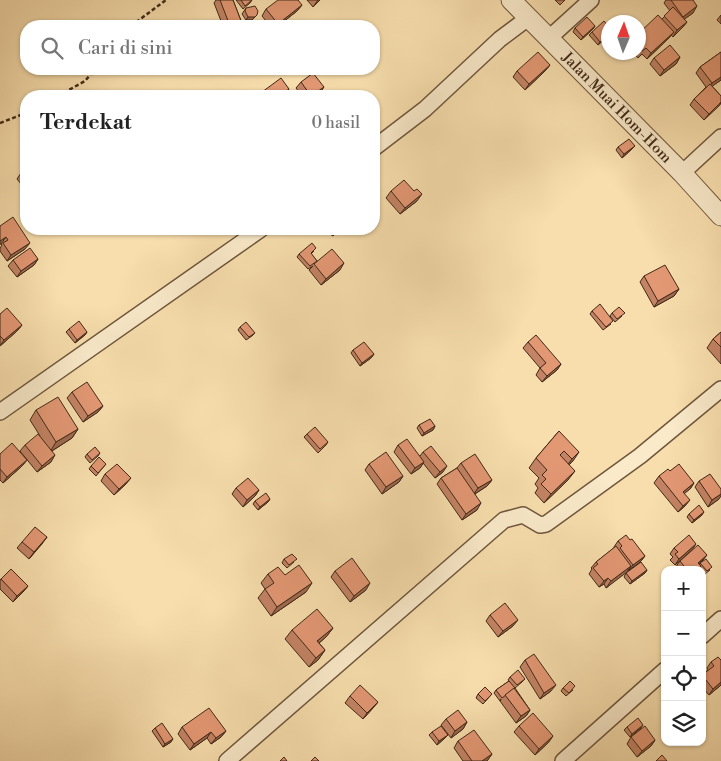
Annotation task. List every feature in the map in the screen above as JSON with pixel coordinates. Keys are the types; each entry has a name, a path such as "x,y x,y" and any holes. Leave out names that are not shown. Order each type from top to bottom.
{"street":[{"name":"Jalan Muai Hom-Hom","path":"511,0 682,173 721,216"},
{"path":"548,39 591,0"},
{"path":"380,144 425,110 500,39 528,18"},
{"path":"682,173 721,137"},
{"path":"0,412 251,235"},
{"path":"228,761 504,520 523,515 540,525 546,524 640,456 721,389"},
{"path":"706,632 721,619"},
{"path":"563,761 661,674"}],"path":[{"path":"140,20 166,0"},
{"path":"69,90 85,81 90,75"},
{"path":"0,122 20,115"}],"building":[{"path":"220,0 233,0 241,20 228,20"},
{"path":"241,0 252,0 245,6"},
{"path":"278,0 298,0 302,5 283,20 275,20 266,9"},
{"path":"671,0 693,0 697,6 683,17"},
{"path":"255,6 258,11 257,15 255,17 248,17 245,11 246,8"},
{"path":"673,7 687,22 677,30 664,16"},
{"path":"658,15 674,32 651,53 646,48 646,26"},
{"path":"587,17 595,26 583,37 575,28"},
{"path":"601,24 601,41 600,42 592,32"},
{"path":"670,45 680,57 664,70 654,58"},
{"path":"538,52 550,65 529,84 517,71"},
{"path":"721,52 721,77 712,83 700,67"},
{"path":"310,75 315,75 324,87 320,90 307,90 301,82"},
{"path":"281,78 289,89 288,90 265,90"},
{"path":"710,84 721,96 721,102 709,114 694,99"},
{"path":"629,139 635,146 624,154 618,147"},
{"path":"404,180 414,191 417,189 422,194 405,208 391,191"},
{"path":"13,217 20,228 20,235 25,235 30,243 11,255 3,243 8,240 6,237 0,241 0,226"},
{"path":"312,243 316,248 311,253 317,261 310,266 299,254"},
{"path":"30,248 38,259 21,271 13,260"},
{"path":"332,249 344,263 326,279 314,264"},
{"path":"665,265 679,289 658,301 644,276"},
{"path":"600,304 613,321 606,327 592,311"},
{"path":"619,307 625,313 617,319 612,313"},
{"path":"7,308 22,325 4,340 0,336 0,314"},
{"path":"79,321 87,332 77,340 69,329"},
{"path":"246,322 255,333 249,337 240,327"},
{"path":"721,332 721,347 713,339"},
{"path":"536,335 561,364 547,376 540,368 546,363 528,342"},
{"path":"364,342 374,354 362,363 353,350"},
{"path":"87,382 103,406 88,416 72,392"},
{"path":"58,397 78,429 56,442 36,410"},
{"path":"430,419 435,426 424,433 419,425"},
{"path":"315,427 328,442 320,449 307,434"},
{"path":"559,431 579,452 572,459 564,451 560,455 575,471 551,494 541,484 546,479 542,475 547,470 536,458"},
{"path":"38,434 55,455 42,466 25,445"},
{"path":"407,439 424,462 415,468 398,445"},
{"path":"12,443 27,460 7,477 0,469 0,454"},
{"path":"431,446 447,466 440,472 423,452"},
{"path":"95,447 100,453 92,460 87,454"},
{"path":"386,452 403,476 386,487 369,464"},
{"path":"475,454 492,480 478,488 461,463"},
{"path":"99,457 106,464 98,473 91,466"},
{"path":"117,464 131,478 119,489 105,474"},
{"path":"679,464 694,483 683,492 690,500 683,506 659,476"},
{"path":"457,468 481,503 466,514 441,478"},
{"path":"710,474 721,489 721,494 712,500 699,481"},
{"path":"248,478 259,490 247,500 236,488"},
{"path":"266,493 270,499 260,507 255,501"},
{"path":"699,505 704,512 694,520 689,514"},
{"path":"35,527 47,537 34,552 22,542"},
{"path":"626,535 630,540 632,539 645,556 633,565 620,548 622,546 618,541"},
{"path":"689,535 696,544 679,559 675,554 678,552 674,548"},
{"path":"698,545 707,555 698,563 701,566 684,566 680,561"},
{"path":"616,546 631,566 611,581 608,578 604,581 593,568 598,564 596,562"},
{"path":"292,554 297,559 289,565 284,559"},
{"path":"352,558 370,583 354,596 335,571"},
{"path":"706,559 712,567 707,571 706,566 703,566 700,563"},
{"path":"641,562 647,570 632,581 626,573"},
{"path":"299,565 312,583 277,607 265,589 274,583 268,574 278,567 285,575"},
{"path":"11,569 28,586 17,596 1,579"},
{"path":"505,603 518,620 503,631 490,615"},
{"path":"317,609 333,628 317,641 325,650 316,658 292,630"},
{"path":"534,654 556,685 544,693 525,660"},
{"path":"718,657 721,660 721,682 713,689 706,680 706,672 714,666 711,662"},
{"path":"518,670 525,679 517,685 510,677"},
{"path":"509,681 515,688 502,698 496,690"},
{"path":"570,681 575,686 569,693 563,688"},
{"path":"360,685 378,702 367,713 350,696"},
{"path":"485,687 492,694 485,701 478,694"},
{"path":"514,688 530,710 521,716 505,695"},
{"path":"209,708 226,731 216,738 211,732 194,744 182,727"},
{"path":"458,710 467,722 455,731 446,719"},
{"path":"533,713 553,736 539,749 519,726"},
{"path":"638,718 643,725 632,734 627,727"},
{"path":"162,723 173,739 165,744 155,728"},
{"path":"441,726 448,735 439,741 432,732"},
{"path":"645,726 655,740 642,751 631,737"},
{"path":"474,730 492,754 482,761 472,761 458,741"},
{"path":"662,755 667,761 656,761"},
{"path":"315,757 319,761 311,761"}]}
